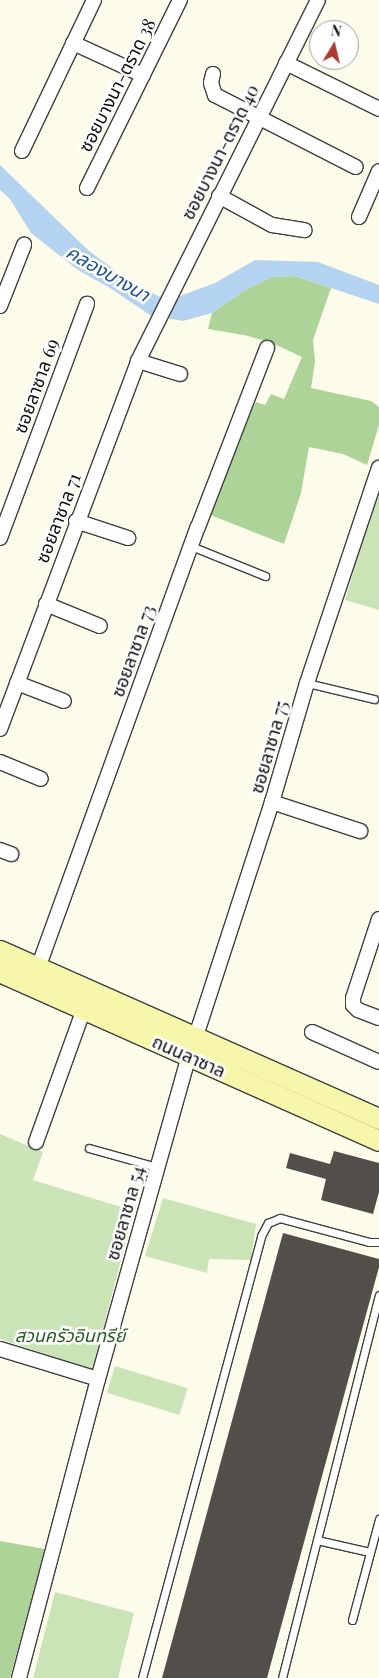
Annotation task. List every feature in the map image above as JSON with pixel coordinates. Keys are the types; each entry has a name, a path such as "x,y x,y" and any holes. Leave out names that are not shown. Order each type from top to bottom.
{"street":[{"path":"22,151 94,0"},
{"name":"ซอยบางนา-ตราด 38","path":"87,188 180,0"},
{"name":"ซอยบางนา-ตราด 40","path":"156,322 318,0"},
{"path":"73,43 143,75"},
{"path":"286,63 379,109"},
{"path":"213,74 211,83 215,95 356,167"},
{"path":"359,216 379,171"},
{"path":"219,196 272,224 290,229 305,230"},
{"path":"0,306 24,245"},
{"name":"ซอยลาซาล 69","path":"0,538 86,304"},
{"name":"ซอยลาซาล 71","path":"0,729 76,521 138,361 156,322"},
{"name":"ซอยลาซาล 73","path":"38,968 191,546 267,348"},
{"path":"138,361 180,374"},
{"name":"ซอยลาซาล 75","path":"196,1036 272,802 307,682 379,468"},
{"path":"76,521 128,538"},
{"path":"46,604 100,626"},
{"path":"17,683 64,701"},
{"path":"0,762 42,779"},
{"path":"272,802 360,832"},
{"path":"379,919 353,998 353,1005 358,1010 379,1018"},
{"name":"ถนนลาซาล","path":"0,951 196,1036 379,1119"},
{"path":"0,964 33,982 42,990"},
{"name":"ถนนลาซาล","path":"0,972 379,1141"},
{"path":"36,1142 84,1009"},
{"path":"312,1032 379,1062"},
{"name":"ซอยลาซาล 54","path":"19,1678 98,1379 189,1056"},
{"path":"266,1068 276,1080 379,1127"},
{"path":"0,1349 98,1379"}],"lane":[{"path":"191,546 265,576"},
{"path":"307,682 374,699"},
{"path":"89,1148 157,1167"},
{"path":"142,1678 262,1236 268,1223 280,1218 377,1242 379,1249"},
{"path":"282,1678 379,1295"},
{"path":"352,1620 379,1519"},
{"path":"317,1540 370,1552"}],"green space":[{"path":"295,276 331,288 313,340 315,362 311,388 371,401 379,407 379,425 367,465 343,454 309,447 301,493 284,544 208,514 236,440 256,402 265,405 271,394 284,399 302,357 270,342 244,335 208,329 212,313 245,290 272,277"},
{"path":"379,483 379,610 345,600"},
{"name":"สวนครัวอินทรีย์","path":"0,1134 43,1152 33,1180 134,1211 92,1370 0,1339"},
{"path":"163,1198 256,1224 251,1260 209,1259 207,1273 145,1256"},
{"path":"115,1366 188,1388 179,1415 107,1393"},
{"path":"0,1541 45,1549 10,1678 0,1678"},
{"path":"55,1592 134,1613 118,1678 33,1678"}],"water":[{"name":"คลองบางนา","path":"0,165 89,251 130,281 160,297 180,296 215,283 255,260 318,262 379,285 379,304 295,276 272,277 245,290 212,313 183,321 150,315 110,288 78,270 31,233 10,199 0,190"}],"building":[{"path":"334,1151 379,1163 379,1192 373,1214 321,1200 326,1179 286,1168 290,1153 330,1164"},
{"path":"283,1233 379,1259 379,1267 267,1678 162,1678"}]}
